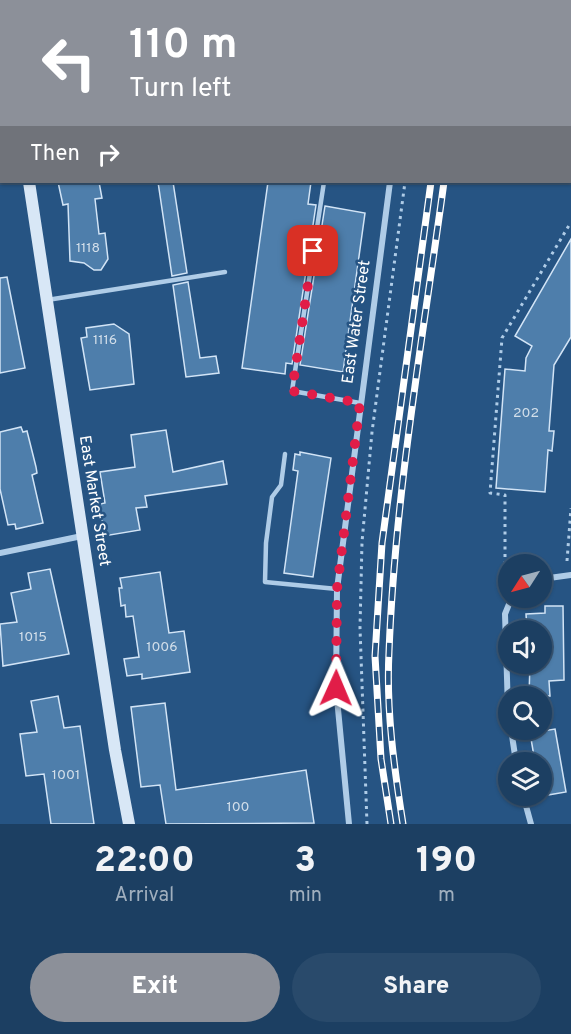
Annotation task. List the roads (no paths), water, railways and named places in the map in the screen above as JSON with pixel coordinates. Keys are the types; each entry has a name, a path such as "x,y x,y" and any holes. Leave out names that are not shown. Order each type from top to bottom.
{"main road":[{"name":"East Market Street","path":"29,183 115,750 129,824"}],"street":[{"name":"East Water Street","path":"349,824 336,688 337,589 390,183"},
{"path":"0,553 83,536"},
{"path":"552,578 571,575"},
{"path":"507,608 505,614 507,686"},
{"path":"526,806 531,824"}],"lane":[{"path":"324,183 292,391 360,403"},
{"path":"47,300 225,272"},
{"path":"285,454 280,485 272,497 266,543 265,582 337,589"}],"railway":[{"path":"391,824 381,759 375,656 382,543 431,183"},
{"path":"403,824 390,716 388,673 392,593 411,416 444,183"}]}
